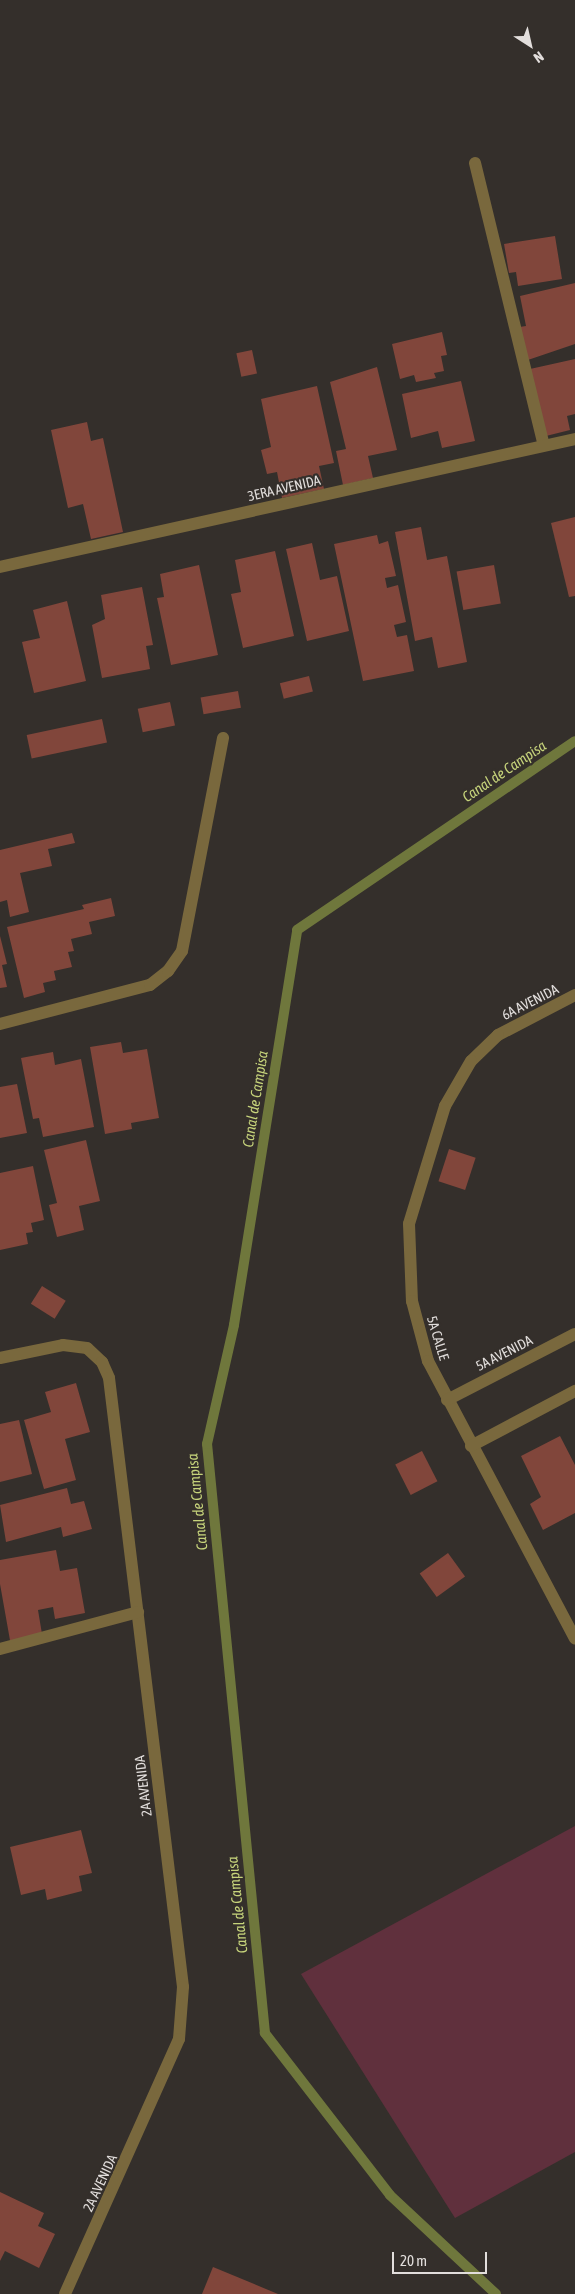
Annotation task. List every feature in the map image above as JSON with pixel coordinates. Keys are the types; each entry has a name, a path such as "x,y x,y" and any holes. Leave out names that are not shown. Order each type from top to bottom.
{"street":[{"path":"475,163 544,445"},
{"name":"3ERA AVENIDA","path":"0,567 575,439"},
{"path":"0,1024 150,985 168,971 182,951 223,738"},
{"name":"6A AVENIDA","path":"498,1035 575,995"},
{"name":"5A CALLE","path":"498,1035 471,1061 444,1106 409,1224 412,1302 428,1361 471,1446 575,1639"},
{"name":"5A AVENIDA","path":"447,1400 575,1334"},
{"name":"2A AVENIDA","path":"0,1358 63,1345 87,1348 102,1362 109,1378 183,1987 179,2039 65,2294"},
{"path":"471,1446 575,1391"},
{"path":"0,1649 138,1612"}],"shaded area":[{"path":"575,1826 575,2152 455,2218 301,1974"}],"building":[{"path":"555,236 562,279 518,286 516,272 509,273 504,244"},
{"path":"575,283 575,344 522,362 513,328 526,326 520,296"},
{"path":"442,332 447,355 441,356 444,371 434,373 436,378 416,382 414,375 400,379 392,344"},
{"path":"252,350 257,373 241,377 236,353"},
{"path":"575,359 575,414 567,416 570,430 538,438 530,369"},
{"path":"377,367 397,450 368,456 373,478 343,485 336,451 346,449 330,382"},
{"path":"461,381 475,441 442,448 438,431 411,438 402,394"},
{"path":"317,386 334,463 319,466 324,489 282,498 277,472 267,474 261,450 271,447 261,399"},
{"path":"87,422 91,441 103,438 123,532 91,539 83,504 68,508 51,430"},
{"path":"575,517 575,596 569,597 551,523"},
{"path":"421,527 427,560 447,556 467,662 438,668 432,637 415,641 395,532"},
{"path":"377,535 379,544 388,541 396,576 385,578 387,588 398,585 406,622 394,625 397,637 407,635 414,671 363,681 334,544"},
{"path":"312,543 320,580 337,576 349,631 307,641 286,549"},
{"path":"275,551 294,636 243,648 231,594 241,592 235,560"},
{"path":"199,565 218,655 171,665 157,598 164,597 160,574"},
{"path":"494,565 501,603 463,610 457,572"},
{"path":"142,587 153,645 146,646 150,669 102,678 92,625 105,619 101,595"},
{"path":"67,601 86,681 34,693 22,642 40,638 33,610"},
{"path":"309,676 313,692 284,699 280,683"},
{"path":"238,691 241,708 204,714 201,698"},
{"path":"170,702 175,725 143,732 138,709"},
{"path":"102,719 107,742 32,758 27,735"},
{"path":"72,833 75,843 48,849 52,866 20,873 29,912 10,917 7,900 0,902 0,850"},
{"path":"111,898 115,916 89,922 92,934 71,939 74,951 68,952 72,967 54,971 56,980 43,983 45,992 24,998 7,927 84,909 82,905"},
{"path":"0,936 7,964 2,965 7,987 0,988"},
{"path":"121,1042 123,1053 147,1049 159,1118 131,1123 132,1129 105,1134 90,1047"},
{"path":"53,1052 55,1065 81,1059 94,1127 43,1137 39,1118 33,1119 21,1058"},
{"path":"17,1084 27,1133 0,1138 0,1087"},
{"path":"86,1140 100,1201 79,1206 84,1230 57,1237 49,1205 57,1203 44,1150"},
{"path":"449,1149 476,1158 465,1190 438,1181"},
{"path":"33,1166 44,1220 31,1223 33,1232 26,1233 28,1244 0,1250 0,1173"},
{"path":"42,1286 66,1301 55,1319 31,1304"},
{"path":"76,1383 90,1432 65,1439 76,1480 44,1489 24,1420 51,1412 45,1392"},
{"path":"19,1420 32,1474 0,1482 0,1424"},
{"path":"560,1436 575,1465 575,1513 543,1530 530,1504 541,1497 521,1456"},
{"path":"422,1451 437,1481 411,1495 395,1465"},
{"path":"67,1488 71,1504 84,1501 92,1529 63,1537 61,1527 6,1542 0,1505"},
{"path":"56,1550 60,1571 77,1568 85,1613 55,1619 53,1607 38,1610 43,1640 11,1646 0,1584 0,1560"},
{"path":"448,1553 465,1576 437,1597 420,1574"},
{"path":"81,1830 92,1873 79,1876 82,1891 47,1900 45,1889 21,1895 10,1847"},
{"path":"0,2192 44,2213 38,2226 55,2234 39,2268 5,2251 0,2261"},
{"path":"213,2267 278,2294 202,2294"}],"waterway":[{"name":"Canal de Campisa","path":"496,2294 390,2195 265,2033 207,1444 234,1325 297,930 575,741"}]}
